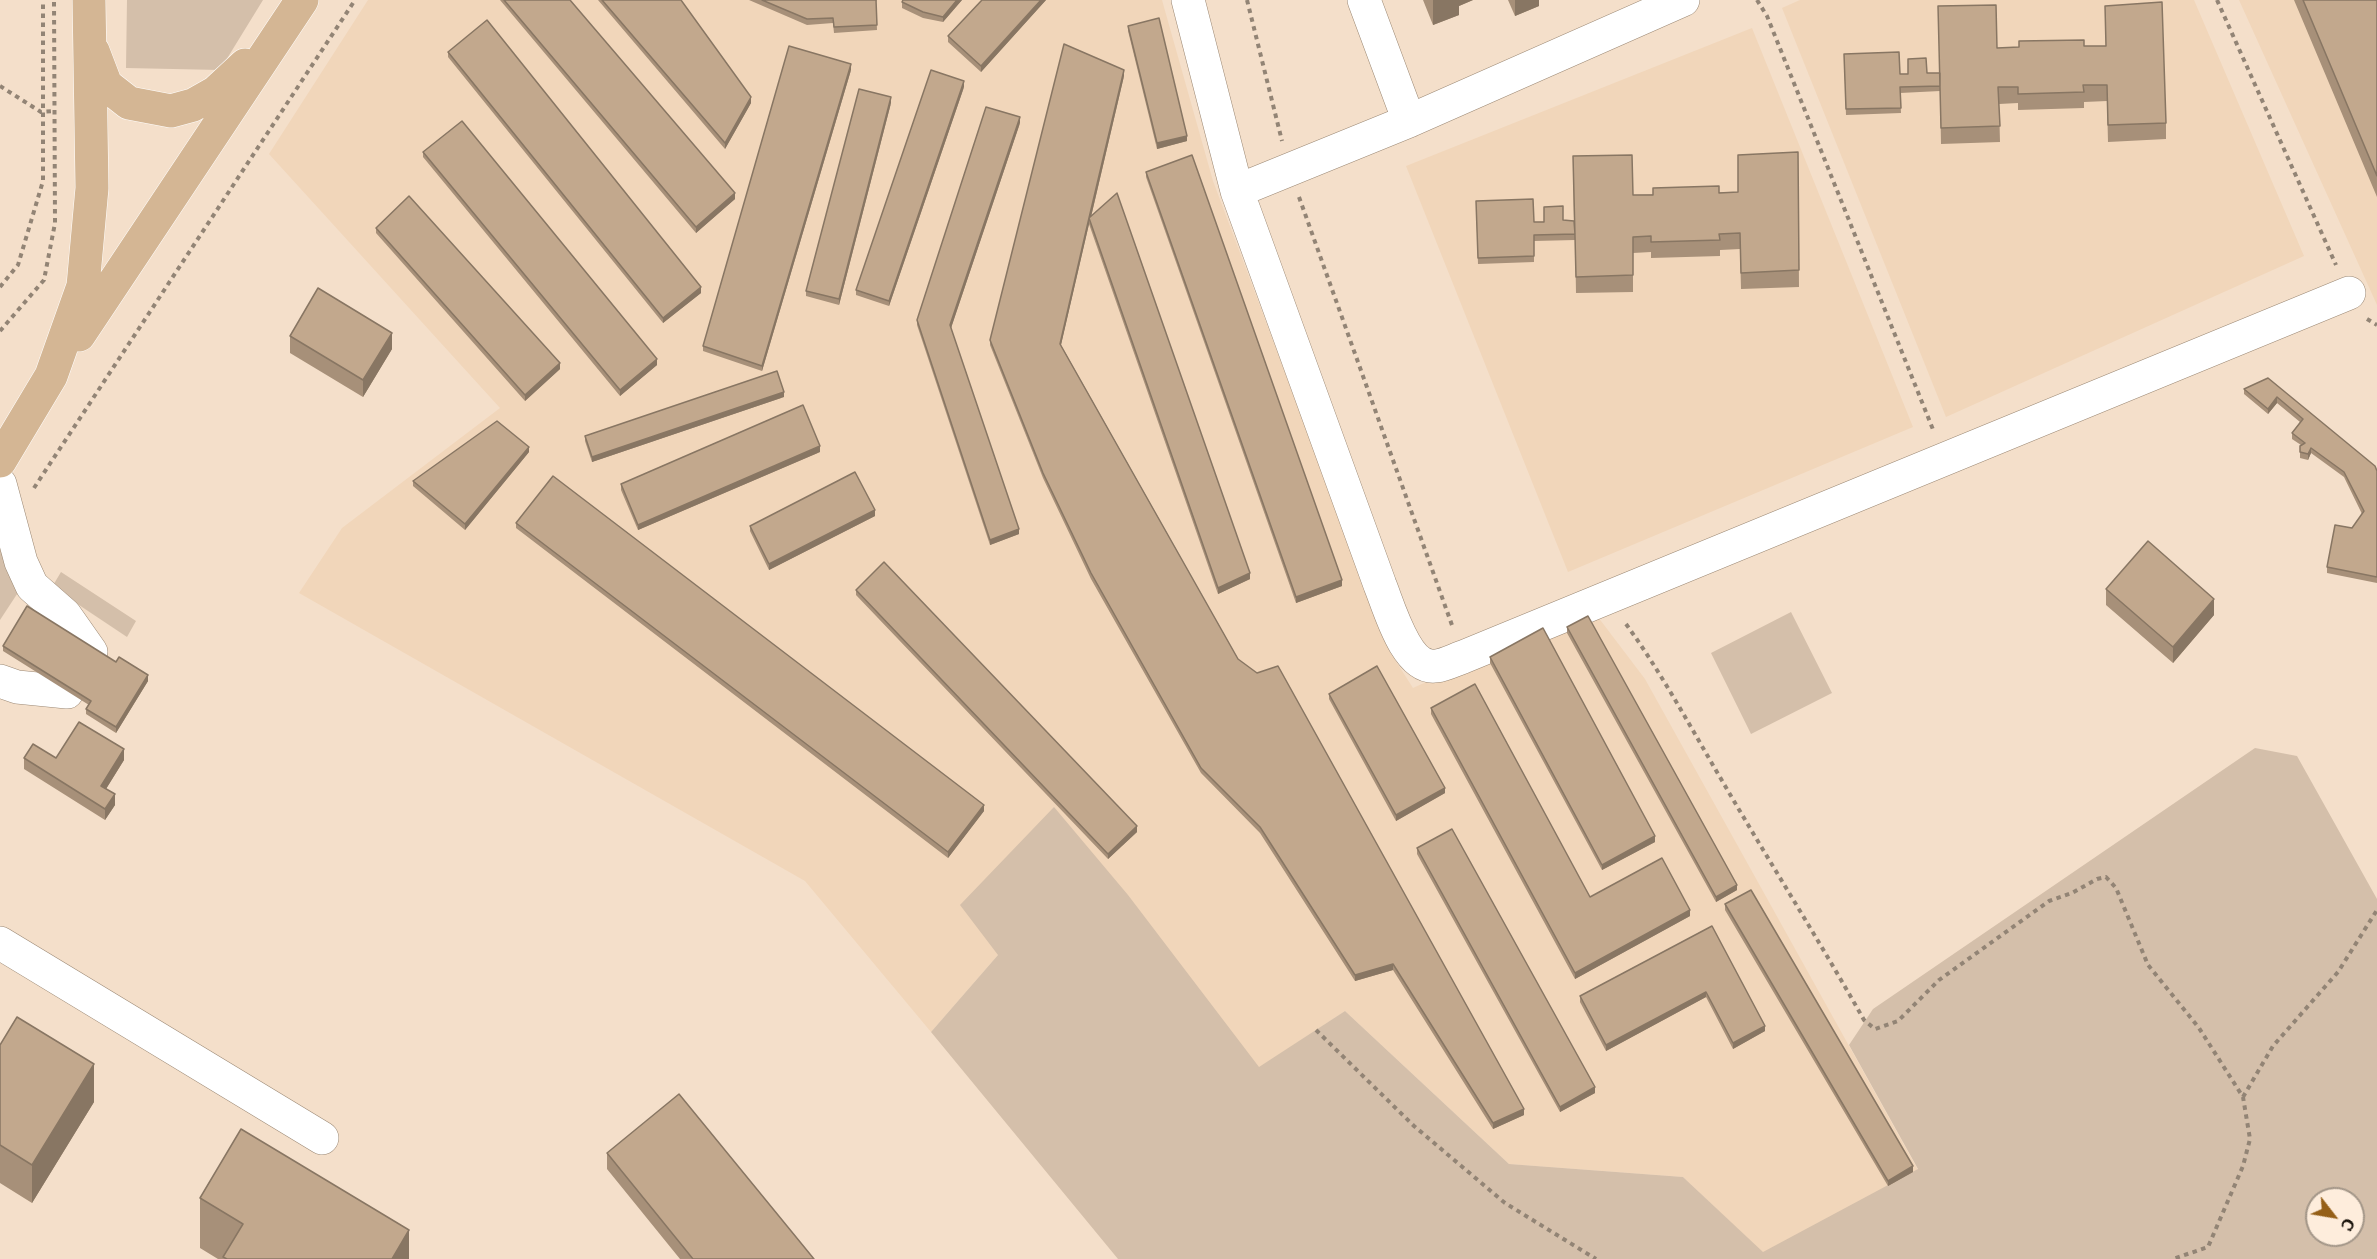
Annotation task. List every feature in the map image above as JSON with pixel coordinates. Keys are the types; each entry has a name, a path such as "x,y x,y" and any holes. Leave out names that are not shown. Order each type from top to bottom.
{"main road":[{"path":"51,376 83,286 92,188 89,0"},
{"path":"0,461 51,376 302,0"},
{"path":"89,42 106,85 129,103 171,111 193,105 216,92 280,33"}],"lane":[{"path":"1188,0 1237,190 1380,585 1406,647 1422,663 1435,666 1463,657 1608,599 1946,460 2345,284"},
{"path":"1364,0 1409,121"},
{"path":"1237,190 1409,121 1683,0"},
{"path":"0,484 21,562 32,586 65,615 91,652 68,692 17,687 0,681"},
{"path":"0,943 322,1138"}],"path":[{"path":"0,287 18,265 42,181 43,0"},
{"path":"0,331 44,280 55,223 54,0"},
{"path":"10,525 355,0"},
{"path":"1247,0 1290,169 1311,235 1463,657"},
{"path":"1757,0 1767,16 1946,460"},
{"path":"2217,0 2345,284"},
{"path":"0,86 41,112 55,111"},
{"path":"1608,599 1665,680 1864,1020 1875,1029 1898,1021 1939,980 2049,901 2106,877 2116,888 2148,965 2199,1028 2243,1097 2250,1139 2243,1166 2208,1246 2173,1259"},
{"path":"2243,1097 2273,1046 2338,972 2377,910"},
{"path":"1316,1030 1414,1126 1505,1203 1596,1259"}],"shaded area":[{"path":"127,0 263,0 220,70 126,68"},
{"path":"368,0 1162,0 1213,181 1390,652 1413,688 1531,634 1598,617 1645,679 1918,1170 1763,1253 1683,1177 1509,1164 1345,1011 1259,1068 998,955 931,1032 805,881 299,593 342,528 500,408 269,154"},
{"path":"1800,0 2194,0 2304,256 1946,417 1782,8"},
{"path":"2239,0 2377,0 2377,305"},
{"path":"1752,28 1913,427 1568,572 1406,166"},
{"path":"0,551 21,588 0,620"},
{"path":"61,572 136,621 127,637 52,587"},
{"path":"1791,612 1832,693 1751,734 1711,653"},
{"path":"2255,748 2297,756 2377,899 2377,1259 1118,1259 931,1032 998,955 960,905 1054,807 1128,895 1259,1067 1345,1011 1509,1164 1683,1177 1763,1252 1918,1169 1849,1045 1873,1009"}],"building":[{"path":"504,0 570,0 735,193 696,227"},
{"path":"602,0 681,0 751,97 725,143"},
{"path":"762,0 876,0 877,25 834,27 833,18 807,19"},
{"path":"903,0 957,0 943,17 923,12 902,2"},
{"path":"982,0 1041,0 981,66 948,36"},
{"path":"2303,0 2377,0 2377,176"},
{"path":"2162,2 2166,123 2108,125 2107,85 2083,85 2084,92 2018,94 2018,87 1998,87 2000,126 1941,128 1938,6 1996,5 1997,48 2019,47 2019,41 2084,40 2084,46 2106,46 2105,6"},
{"path":"1159,18 1187,136 1157,143 1128,26"},
{"path":"487,20 701,287 663,318 448,52"},
{"path":"1064,44 1124,70 1060,344 1238,659 1257,673 1278,666 1524,1109 1493,1123 1393,964 1355,975 1260,827 1201,768 1091,573 1043,473 990,340"},
{"path":"789,46 851,64 762,366 703,346"},
{"path":"1899,52 1900,74 1908,74 1908,59 1926,58 1927,73 1940,73 1940,86 1900,87 1901,108 1846,109 1844,54"},
{"path":"931,70 964,81 889,301 856,290"},
{"path":"859,89 891,97 839,299 806,291"},
{"path":"986,107 1020,117 950,325 1019,529 990,540 917,320"},
{"path":"462,121 657,359 620,390 423,152"},
{"path":"1798,152 1799,270 1741,273 1740,233 1719,234 1720,240 1651,242 1651,236 1633,237 1633,275 1576,277 1573,156 1632,155 1633,195 1653,195 1653,188 1719,186 1719,193 1738,192 1738,155"},
{"path":"1192,155 1342,580 1296,597 1146,172"},
{"path":"1117,193 1250,573 1218,588 1089,218"},
{"path":"409,196 560,363 525,395 376,228"},
{"path":"1533,199 1534,222 1544,222 1544,207 1563,206 1563,220 1574,221 1575,234 1534,235 1534,256 1478,258 1476,201"},
{"path":"318,288 392,333 363,380 290,336"},
{"path":"777,371 784,392 592,457 585,436"},
{"path":"2268,378 2375,466 2377,471 2377,577 2327,567 2335,525 2352,528 2364,511 2344,472 2311,448 2308,454 2300,452 2300,446 2305,443 2292,433 2303,419 2277,397 2268,409 2244,389"},
{"path":"803,405 820,446 638,525 621,484"},
{"path":"497,421 529,447 465,524 413,481"},
{"path":"855,472 875,510 769,564 750,526"},
{"path":"553,476 984,805 948,852 516,523"},
{"path":"2148,541 2214,599 2173,647 2106,589"},
{"path":"884,562 1137,826 1108,854 856,590"},
{"path":"27,606 116,662 119,657 148,675 116,727 86,709 91,701 3,646"},
{"path":"1588,616 1737,885 1716,897 1567,627"},
{"path":"1543,628 1655,836 1602,865 1490,657"},
{"path":"1377,666 1445,788 1396,815 1329,694"},
{"path":"1475,684 1590,897 1662,858 1690,910 1575,973 1431,708"},
{"path":"79,722 124,749 101,786 115,794 105,809 24,758 33,744 56,758"},
{"path":"1452,829 1595,1087 1560,1107 1417,848"},
{"path":"1751,890 1913,1166 1888,1181 1725,904"},
{"path":"1712,926 1765,1026 1733,1043 1706,992 1606,1045 1580,996"},
{"path":"17,1017 94,1064 32,1165 0,1145 0,1045"},
{"path":"679,1094 814,1259 693,1259 607,1153"},
{"path":"241,1129 409,1230 392,1259 227,1259 223,1257 243,1224 200,1198"}]}
